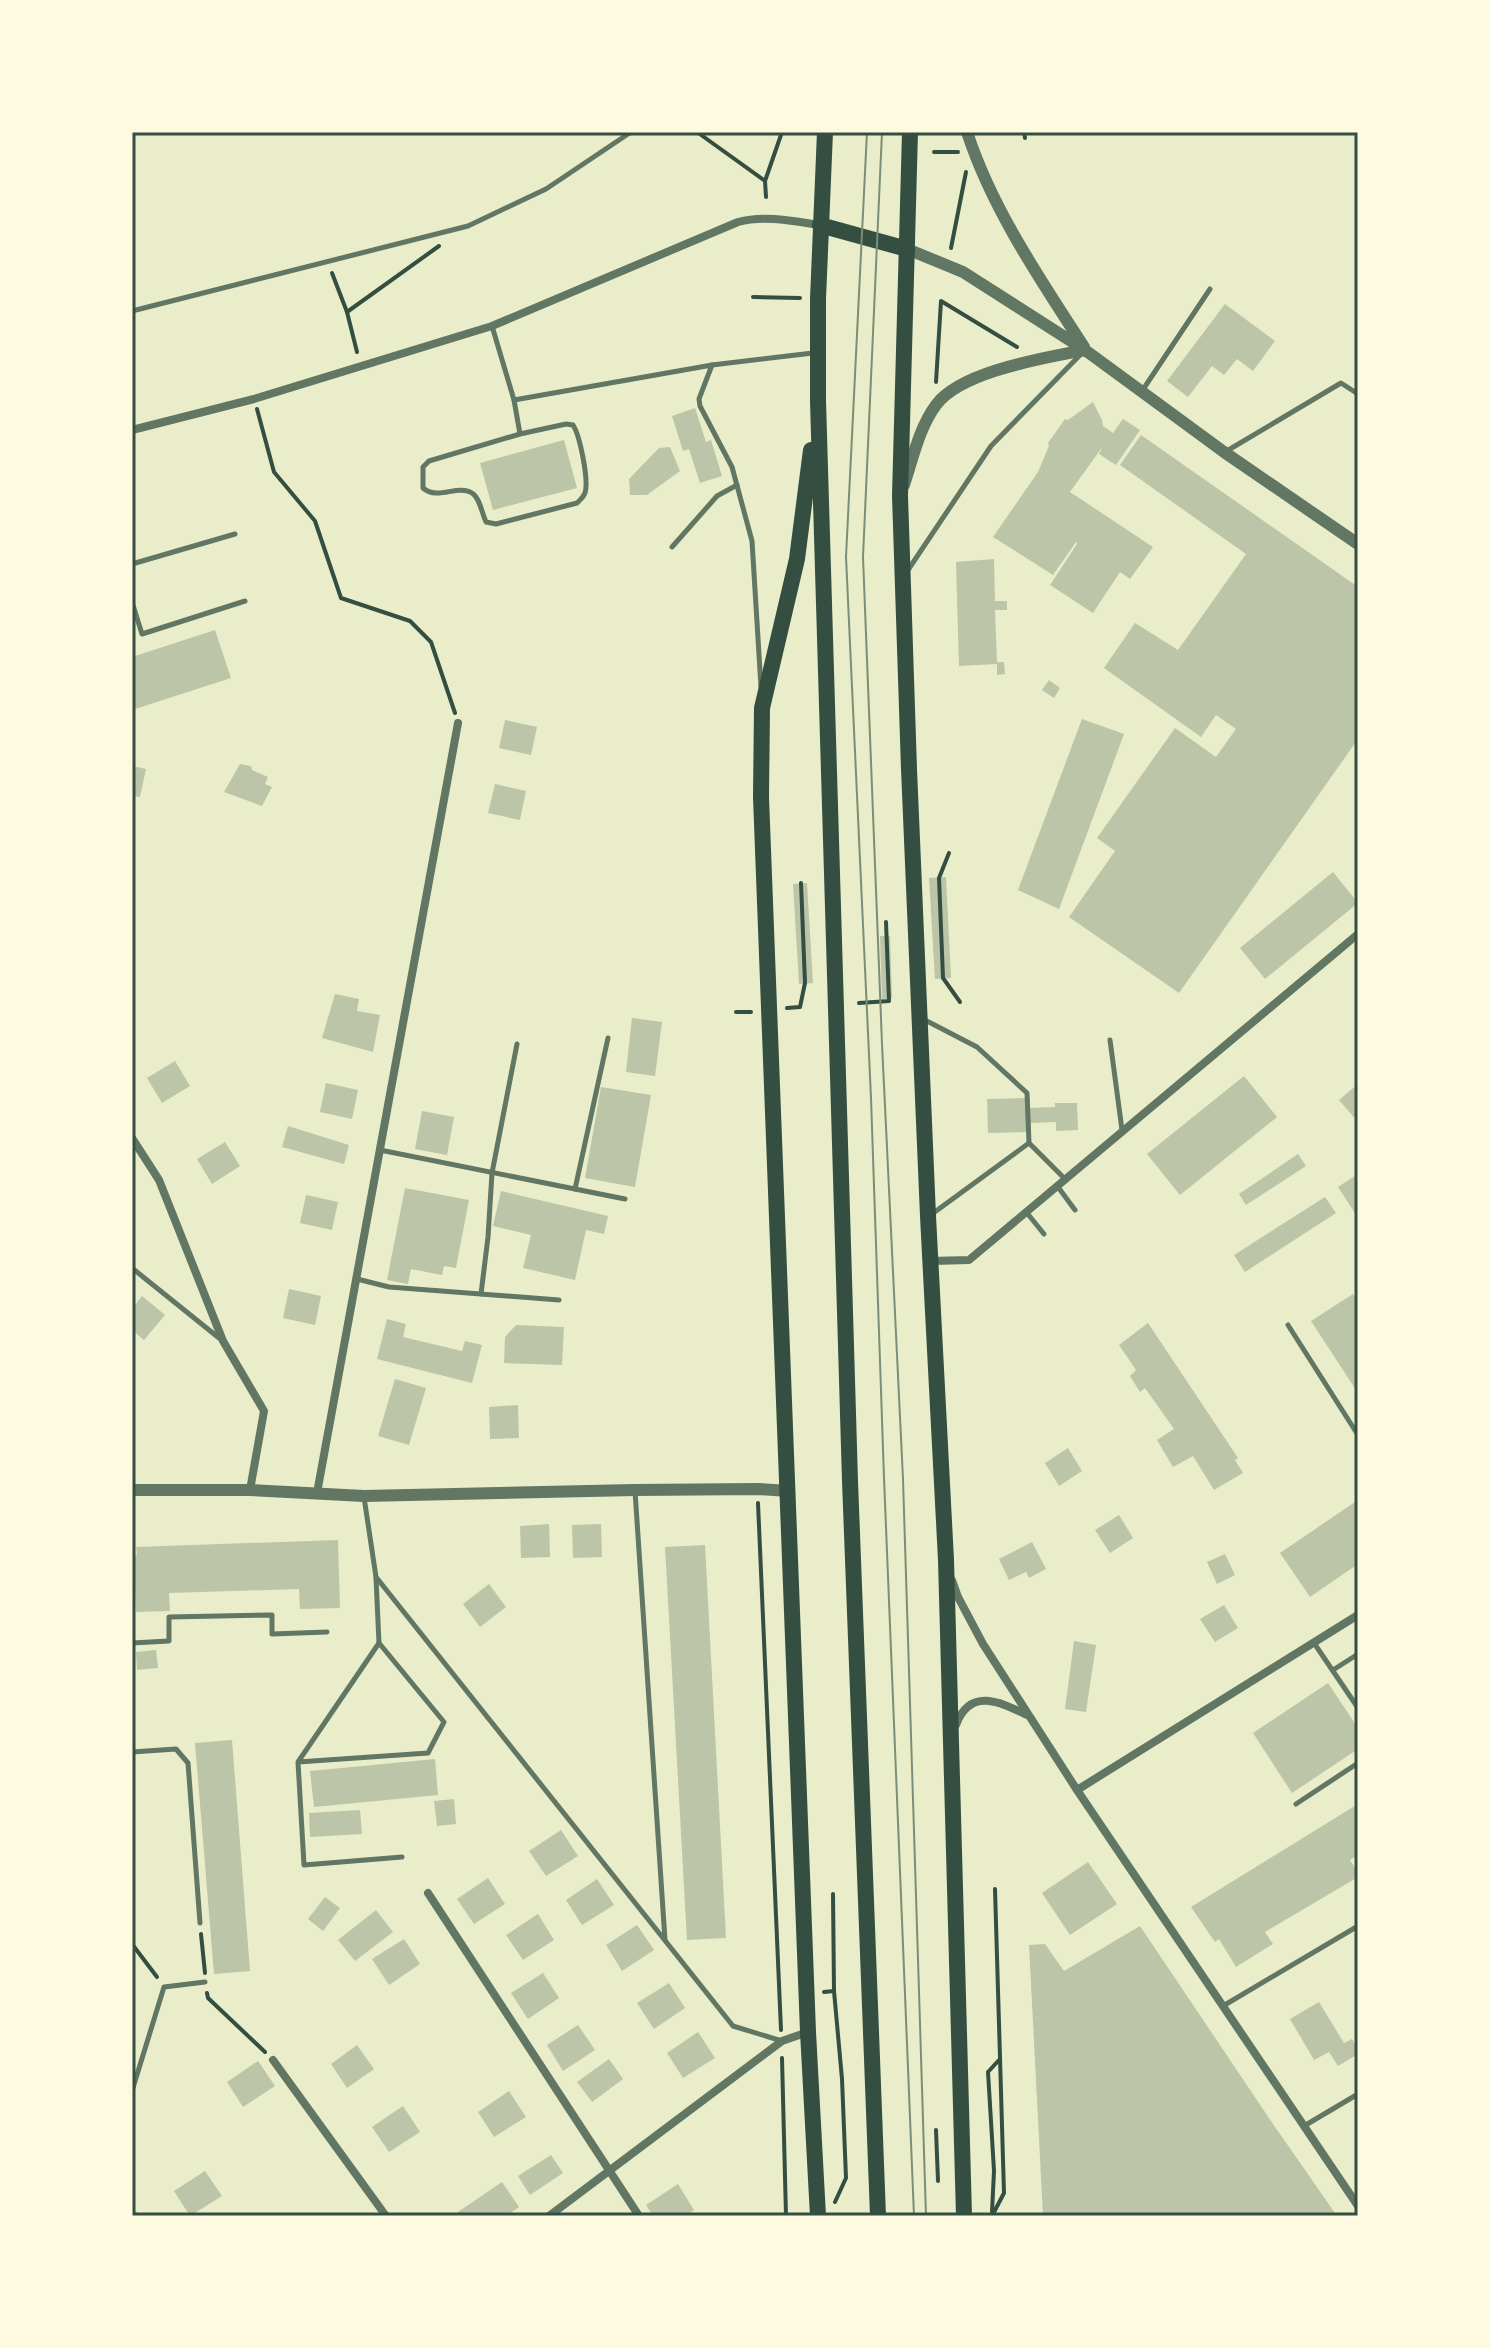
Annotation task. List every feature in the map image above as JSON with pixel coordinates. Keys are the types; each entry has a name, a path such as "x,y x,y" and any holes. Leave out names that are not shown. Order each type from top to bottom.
{"main road":[{"path":"825,132 820,225 818,401 850,1481 878,2216"},
{"path":"910,132 900,496 928,1216 946,1560 964,2216"},
{"path":"820,225 907,249"},
{"path":"818,401 797,559 762,708 761,797 808,2032 824,2213"}],"street":[{"path":"967,132 974,154 1020,247 1085,350"},
{"path":"132,430 254,399 492,326 738,222 763,218 820,225"},
{"path":"907,249 963,272 1085,350 1224,452 1358,541"},
{"path":"900,496 923,427 937,402 960,385 981,376 1027,362 1085,350"},
{"path":"317,1493 458,723"},
{"path":"931,1261 969,1260 1358,934"},
{"path":"132,1138 159,1180 223,1341 264,1411 250,1490"},
{"path":"132,1490 250,1490 364,1496 635,1490 789,1491"},
{"path":"946,1560 958,1597 983,1644 1077,1790 1358,2206"},
{"path":"1077,1790 1358,1615"},
{"path":"953,1781 956,1724 964,1708 973,1703 994,1700 1029,1716"},
{"path":"428,1893 639,2216"},
{"path":"549,2216 782,2041 808,2032"},
{"path":"273,2060 386,2216"}],"lane":[{"path":"132,311 468,226 546,189 631,132"},
{"path":"1142,391 1210,289"},
{"path":"492,326 514,400 520,434"},
{"path":"903,577 991,446 1085,350"},
{"path":"514,400 712,365 818,352"},
{"path":"712,365 699,399 700,406 732,467 752,541 762,708"},
{"path":"1224,452 1341,383 1358,394"},
{"path":"573,425 579,434 586,486 584,496 577,503 496,524 486,522 472,493 432,494 423,488 423,467 429,461 520,434 573,425"},
{"path":"672,547 717,496 737,485"},
{"path":"132,564 235,534"},
{"path":"132,602 142,634 245,601"},
{"path":"921,1018 977,1047 1027,1093 1029,1143 1062,1184 1075,1210"},
{"path":"575,1189 608,1038"},
{"path":"1110,1040 1123,1133"},
{"path":"481,1294 492,1173 517,1044"},
{"path":"928,1216 1029,1143"},
{"path":"380,1150 625,1199"},
{"path":"1027,1212 1044,1234"},
{"path":"132,1268 223,1341"},
{"path":"357,1279 389,1287 559,1300"},
{"path":"1288,1325 1358,1435"},
{"path":"635,1490 665,1941"},
{"path":"298,1762 428,1753 444,1722 379,1643 376,1577 364,1496"},
{"path":"376,1577 733,2026 782,2041"},
{"path":"132,1643 169,1641 169,1617 272,1615 272,1634 327,1632"},
{"path":"1314,1642 1358,1708"},
{"path":"379,1643 298,1762 304,1865 402,1857"},
{"path":"1333,1670 1358,1654"},
{"path":"132,1752 176,1749 188,1763 200,1923"},
{"path":"1296,1804 1358,1763"},
{"path":"1223,2006 1358,1926"},
{"path":"132,2091 164,1987 205,1982"},
{"path":"1304,2126 1358,2094"}],"path":[{"path":"697,132 765,181"},
{"path":"766,197 765,181 782,132"},
{"path":"934,152 958,151 960,158"},
{"path":"951,248 966,171"},
{"path":"347,312 468,226"},
{"path":"328,261 347,312 361,366"},
{"path":"753,297 800,298"},
{"path":"936,383 941,301 1023,351"},
{"path":"254,399 274,472 315,521 341,598 410,621 431,642 458,723"},
{"path":"949,853 939,878 943,978 960,1002"},
{"path":"801,883 805,983"},
{"path":"859,1003 889,1001 886,922"},
{"path":"758,1489 782,2041 786,2216"},
{"path":"992,2215 1004,2193 995,1889"},
{"path":"833,1894 834,1991"},
{"path":"200,1923 208,1998 273,2060"},
{"path":"132,1944 164,1987"},
{"path":"992,2215 994,2171 988,2072 1000,2059"},
{"path":"824,2213 846,2178 842,2079"},
{"path":"936,2130 938,2181"}],"building":[{"path":"1225,304 1275,341 1253,371 1237,359 1224,375 1212,366 1188,397 1167,381"},
{"path":"1093,402 1103,426 1113,433 1123,419 1140,430 1116,465 1099,454 1103,446 1070,492 1153,547 1130,579 1120,572 1093,613 1050,585 1076,542 1053,575 993,537 1038,472 1048,443 1065,419 1068,420"},
{"path":"695,408 706,442 711,440 722,476 700,483 689,449 683,451 672,416"},
{"path":"1141,435 1358,587 1358,739 1179,993 1069,917 1115,851 1097,838 1175,728 1216,757 1236,729 1216,715 1201,737 1104,668 1135,623 1178,650 1246,554 1120,465"},
{"path":"564,440 577,488 493,510 480,463"},
{"path":"670,447 680,471 647,495 630,495 629,479 659,448"},
{"path":"994,559 995,601 1007,601 1007,610 995,610 997,662 1004,662 1005,674 997,675 997,664 959,666 956,562"},
{"path":"215,630 231,678 132,710 132,657"},
{"path":"1049,680 1060,688 1054,698 1042,690"},
{"path":"1082,719 1124,734 1059,909 1018,890"},
{"path":"505,720 537,727 531,755 499,748"},
{"path":"240,764 251,766 252,770 268,777 265,784 272,787 262,806 224,792"},
{"path":"132,766 146,769 140,797 132,796"},
{"path":"495,784 526,791 520,820 488,813"},
{"path":"1333,872 1358,903 1265,979 1240,948"},
{"path":"946,877 951,978 935,979 929,878"},
{"path":"807,883 813,983 799,984 793,884"},
{"path":"880,936 890,936 892,998 882,999"},
{"path":"335,994 359,999 357,1011 380,1015 373,1052 322,1038"},
{"path":"632,1018 662,1022 655,1076 626,1072"},
{"path":"175,1061 190,1086 162,1103 147,1078"},
{"path":"1244,1076 1277,1117 1180,1195 1147,1154"},
{"path":"326,1083 358,1090 352,1119 320,1112"},
{"path":"1358,1084 1358,1122 1339,1100"},
{"path":"601,1087 651,1095 635,1187 585,1178"},
{"path":"1030,1098 1030,1108 1077,1103 1078,1130 1056,1131 1056,1122 1030,1123 1031,1132 988,1133 987,1099"},
{"path":"422,1111 454,1117 447,1155 415,1149"},
{"path":"288,1126 349,1145 344,1164 282,1147"},
{"path":"225,1142 240,1166 212,1184 197,1159"},
{"path":"1298,1154 1306,1166 1246,1205 1239,1194"},
{"path":"1358,1174 1358,1218 1338,1187"},
{"path":"405,1188 469,1200 456,1268 444,1266 442,1275 411,1269 408,1284 387,1280"},
{"path":"501,1191 608,1216 604,1234 586,1230 575,1280 523,1268 531,1235 493,1226"},
{"path":"306,1195 338,1202 332,1230 300,1223"},
{"path":"1325,1197 1336,1213 1245,1272 1234,1255"},
{"path":"289,1289 321,1296 315,1325 283,1318"},
{"path":"1353,1294 1358,1301 1358,1393 1311,1321"},
{"path":"142,1296 165,1315 144,1340 132,1330 132,1309"},
{"path":"387,1319 406,1324 403,1337 462,1351 465,1341 482,1345 472,1383 377,1359"},
{"path":"1148,1323 1238,1458 1235,1460 1243,1473 1214,1490 1193,1456 1173,1467 1157,1440 1174,1429 1145,1388 1140,1392 1130,1376 1136,1370 1119,1345"},
{"path":"516,1325 564,1327 562,1365 504,1363 505,1337"},
{"path":"395,1379 426,1388 409,1445 378,1436"},
{"path":"518,1405 519,1438 490,1439 489,1407"},
{"path":"1068,1448 1082,1471 1059,1486 1045,1463"},
{"path":"1355,1502 1358,1506 1358,1564 1310,1597 1280,1553"},
{"path":"1119,1515 1133,1538 1110,1553 1095,1530"},
{"path":"549,1524 550,1557 521,1558 520,1526"},
{"path":"601,1524 602,1557 573,1558 572,1525"},
{"path":"338,1540 340,1608 300,1609 299,1589 169,1593 170,1611 136,1612 136,1547"},
{"path":"1032,1542 1046,1569 1029,1578 1026,1572 1009,1580 999,1559"},
{"path":"705,1545 726,1938 687,1940 665,1547"},
{"path":"1225,1554 1235,1575 1217,1584 1207,1562"},
{"path":"489,1584 506,1607 480,1627 463,1604"},
{"path":"1224,1605 1238,1628 1215,1642 1200,1619"},
{"path":"1074,1641 1096,1645 1086,1712 1065,1709"},
{"path":"156,1650 158,1668 137,1670 136,1652"},
{"path":"1328,1683 1358,1728 1358,1749 1292,1793 1253,1733"},
{"path":"232,1740 250,1971 214,1974 195,1743"},
{"path":"435,1759 438,1795 314,1807 310,1771"},
{"path":"454,1799 456,1824 437,1826 434,1801"},
{"path":"1358,1804 1358,1855 1350,1860 1358,1877 1265,1932 1273,1944 1236,1967 1219,1939 1215,1942 1191,1907"},
{"path":"360,1810 362,1834 310,1837 309,1813"},
{"path":"561,1830 578,1856 546,1876 529,1851"},
{"path":"1088,1862 1117,1904 1070,1935 1042,1893"},
{"path":"488,1878 505,1904 474,1924 457,1899"},
{"path":"597,1879 614,1905 582,1925 566,1900"},
{"path":"325,1897 340,1908 323,1931 308,1919"},
{"path":"376,1910 393,1932 355,1961 338,1940"},
{"path":"538,1914 554,1940 523,1960 506,1935"},
{"path":"637,1925 654,1950 622,1971 606,1945"},
{"path":"1140,1926 1337,2216 1043,2216 1029,1945 1045,1944 1064,1971"},
{"path":"404,1939 420,1964 389,1985 372,1959"},
{"path":"543,1973 559,1998 528,2019 511,1993"},
{"path":"669,1983 685,2008 654,2029 637,2003"},
{"path":"1319,2002 1344,2043 1352,2039 1358,2049 1358,2054 1338,2066 1329,2052 1314,2060 1290,2019"},
{"path":"578,2025 595,2050 563,2071 547,2045"},
{"path":"698,2032 715,2058 683,2078 667,2053"},
{"path":"357,2045 374,2069 347,2088 331,2064"},
{"path":"609,2059 623,2079 592,2102 577,2082"},
{"path":"258,2061 275,2086 243,2107 227,2082"},
{"path":"509,2091 526,2117 494,2137 478,2112"},
{"path":"403,2106 420,2132 389,2152 372,2127"},
{"path":"551,2155 563,2173 530,2195 518,2176"},
{"path":"205,2171 222,2196 190,2216 174,2191"},
{"path":"502,2182 519,2207 506,2216 452,2216"},
{"path":"678,2184 694,2210 685,2216 653,2216 646,2205"}],"tram line":[{"path":"867,132 846,557 871,1098 914,2216"},
{"path":"882,132 863,557 903,1479 926,2216"}]}
